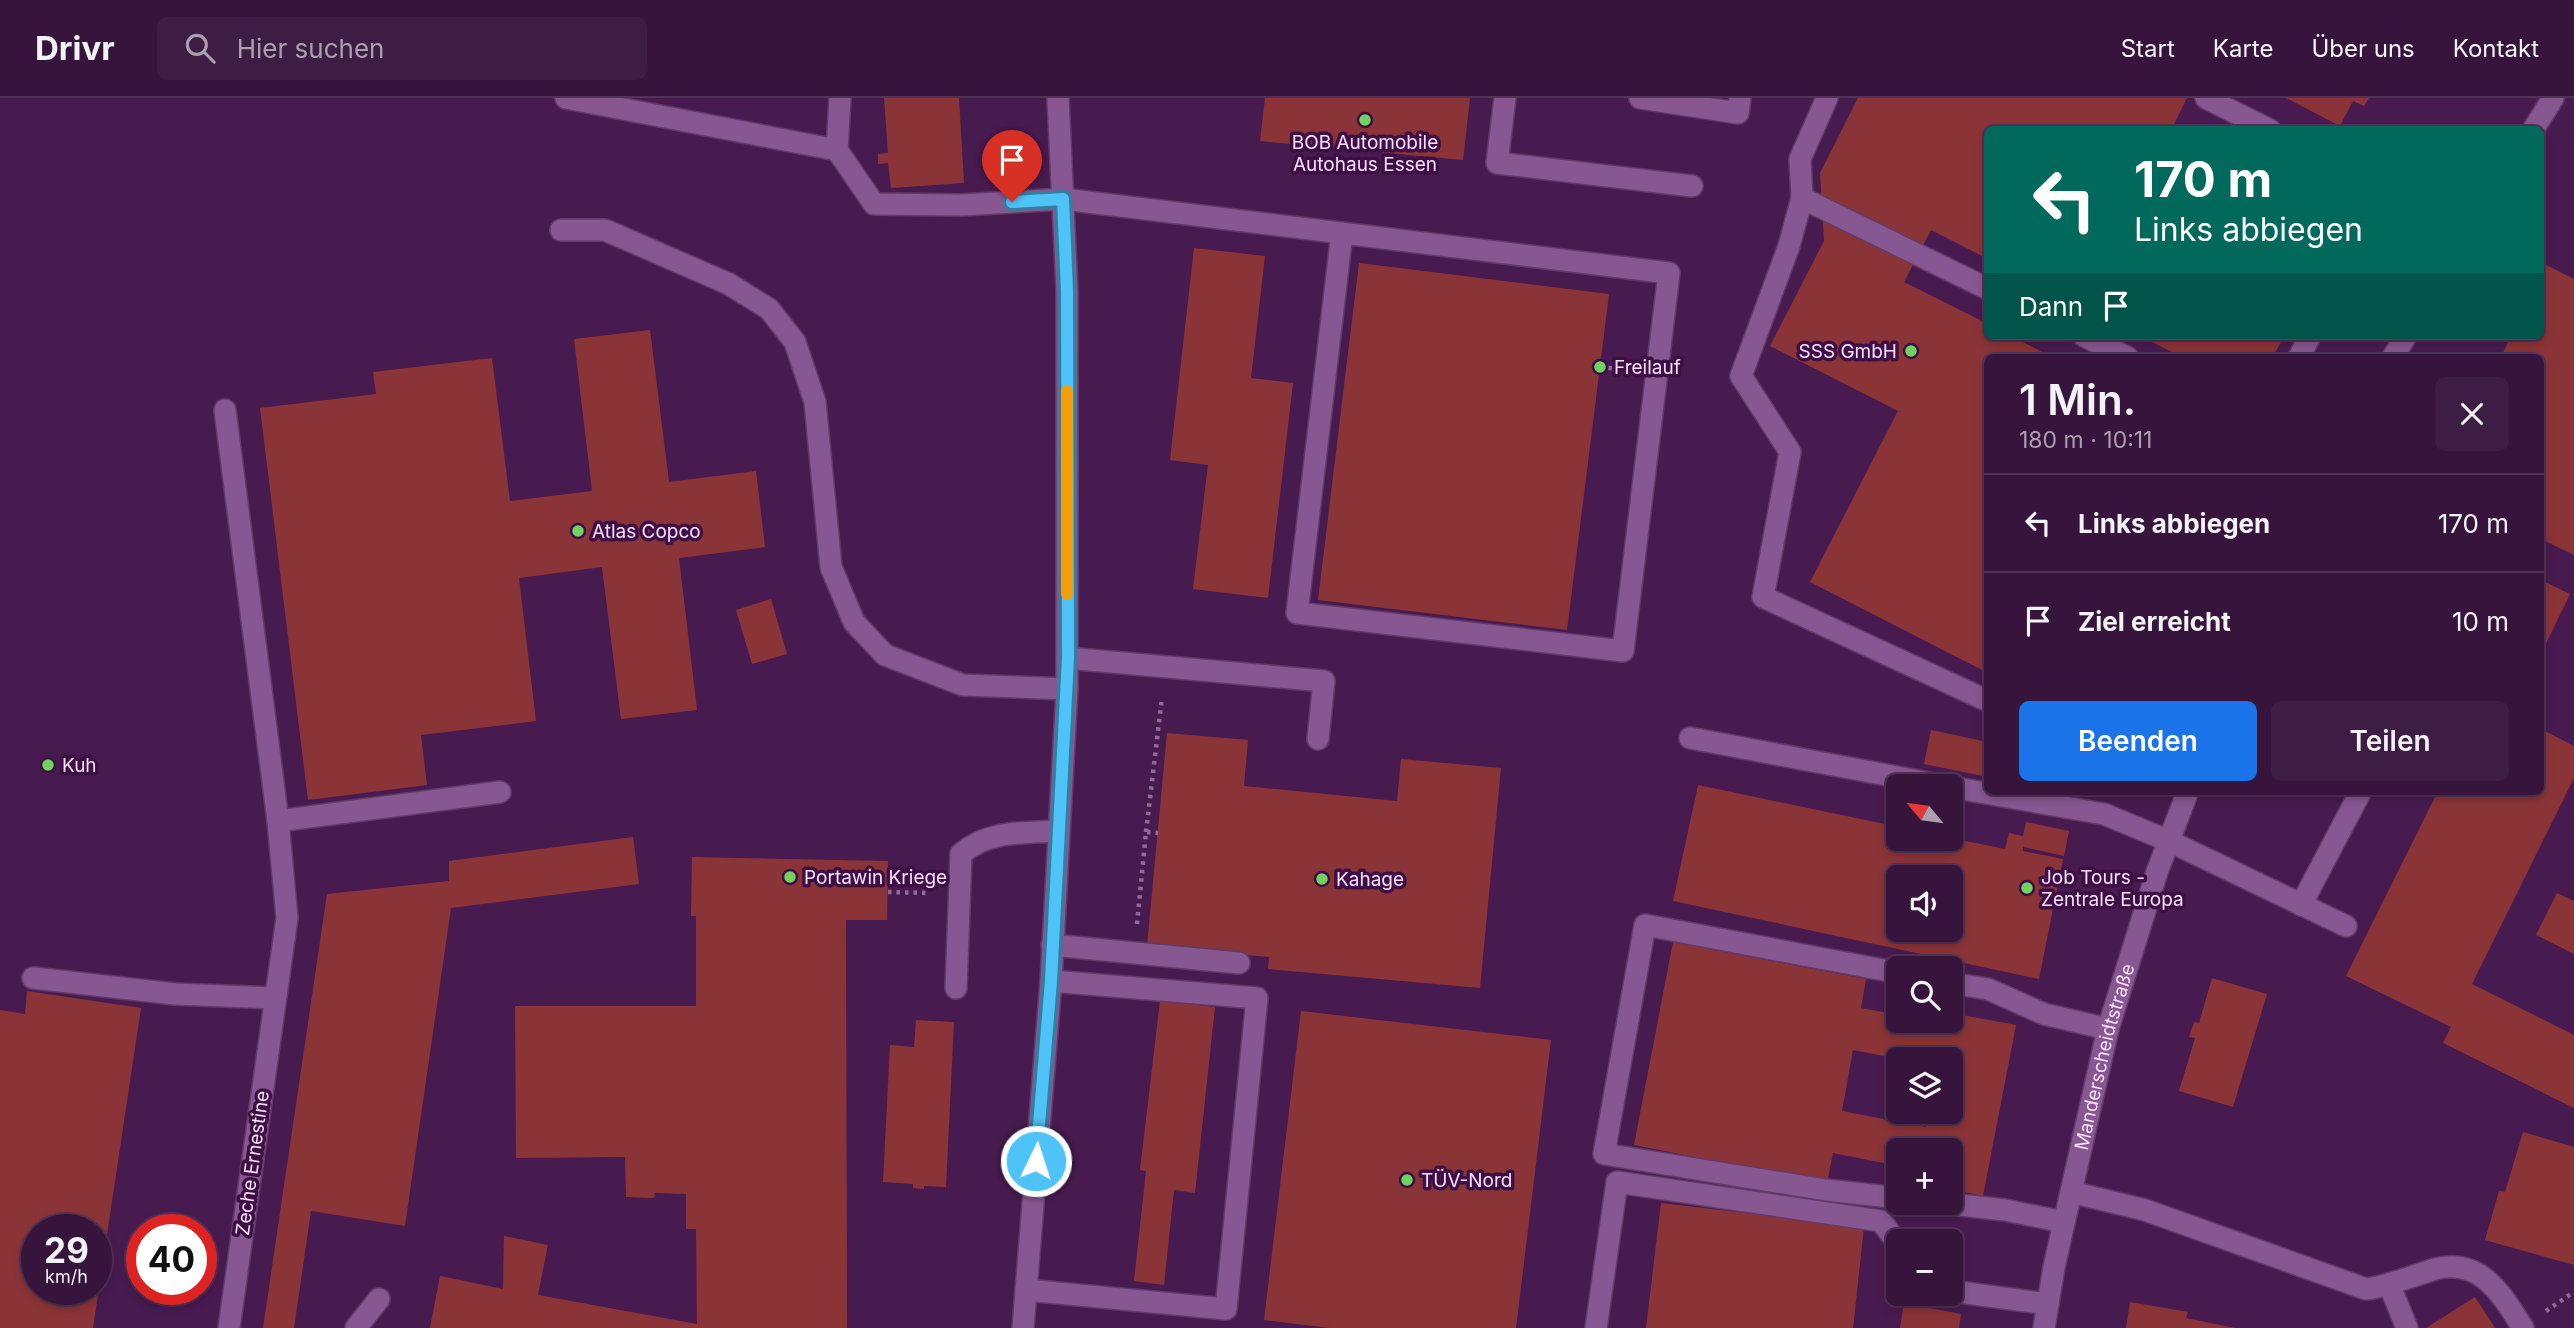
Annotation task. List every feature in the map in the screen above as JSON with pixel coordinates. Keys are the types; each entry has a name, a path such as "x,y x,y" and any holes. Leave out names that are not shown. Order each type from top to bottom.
{"street":[{"path":"566,98 837,150"},
{"path":"840,98 837,150 874,204 961,205 1063,199 1669,272 1623,651 1297,612 1342,233"},
{"path":"1023,1328 1051,981 1068,658 1067,291 1058,98"},
{"path":"1506,98 1497,163 1692,186"},
{"path":"1640,98 1738,113 1740,98"},
{"path":"1827,98 1800,159 1802,198 1789,246 1741,376 1790,452 1763,597 1984,699"},
{"path":"2206,98 2262,126"},
{"path":"2536,126 2553,98"},
{"path":"1802,198 1984,287"},
{"path":"561,230 605,230 729,284 769,309 795,342 815,402 831,567 853,622 885,655 963,685 1067,689"},
{"path":"2092,340 2121,354"},
{"name":"Zeche Ernestine","path":"225,410 278,821 287,918 229,1328"},
{"path":"1068,658 1324,681 1318,738"},
{"path":"1690,738 1886,775"},
{"path":"1964,789 1984,793"},
{"path":"278,821 500,792"},
{"path":"1996,795 2104,814 2169,841 2346,926"},
{"name":"Manderscheidtstraße","path":"2044,1328 2064,1222 2108,1029 2157,872 2186,795"},
{"path":"2301,905 2359,795"},
{"path":"956,988 961,854 971,845 997,835 1059,831"},
{"path":"1886,971 1645,925 1604,1154 1826,1190 1886,1197"},
{"path":"1052,945 1239,963"},
{"path":"33,978 175,994 274,998"},
{"path":"1026,1290 1226,1308 1257,998 1051,981"},
{"path":"1963,984 1988,989 2044,1014 2108,1029"},
{"path":"1596,1328 1617,1182 1881,1221 1887,1229"},
{"path":"2071,1192 2145,1210 2366,1289 2436,1269 2450,1267 2473,1270 2495,1289 2523,1328"},
{"path":"1963,1205 2005,1210 2064,1222"},
{"path":"2389,1284 2407,1328"},
{"path":"1963,1293 2048,1304"},
{"path":"356,1328 379,1299"}],"path":[{"path":"1136,936 1166,667"},
{"path":"1146,832 1158,833"},
{"path":"888,892 960,893"}],"building":[{"path":"884,98 959,98 964,183 891,188 888,163 878,164 878,154 888,153"},
{"name":"BOB Automobile Autohaus Essen","path":"1265,98 1470,98 1463,160 1260,141"},
{"path":"1858,98 2187,98 2173,126 1984,126 1984,257 1931,230 1904,282 1984,322 1984,340 2019,340 2046,354 1984,354 1984,671 1810,582 1898,411 1770,346 1824,241 1820,173"},
{"path":"2286,98 2369,98 2364,106 2353,101 2340,126"},
{"path":"1194,248 1265,256 1251,378 1293,383 1268,598 1193,589 1208,465 1170,460"},
{"path":"1359,263 1609,294 1567,630 1318,600"},
{"path":"2546,265 2574,279 2574,555 2544,540 2544,354 2502,354 2509,340 2544,340"},
{"path":"650,330 669,482 756,471 765,547 679,558 697,710 621,719 602,567 519,578 536,721 421,735 427,785 308,800 260,408 376,394 373,372 492,358 510,501 592,491 574,339"},
{"path":"2148,340 2282,340 2275,354 2176,354"},
{"path":"2544,581 2570,594 2544,648"},
{"path":"771,599 787,654 752,664 736,610"},
{"path":"1931,730 1984,741 1984,776 1924,764"},
{"path":"2544,731 2574,746 2574,778 2472,984 2574,1035 2574,1108 2443,1043 2451,1027 2346,976 2436,795 2544,795"},
{"name":"Kahage","path":"1167,733 1248,740 1244,786 1397,801 1401,759 1501,768 1480,988 1268,969 1269,957 1147,946"},
{"path":"1698,785 1886,824 1886,851 1963,851 1964,841 2005,849 2009,833 2023,836 2026,822 2069,831 2064,856 2023,847 2023,851 2063,859 2039,979 1963,963 1963,956 1931,956 1673,901"},
{"path":"633,837 639,884 451,908 405,1226 311,1211 294,1328 263,1328 327,894 449,881 449,861"},
{"path":"692,857 888,861 887,920 846,920 847,1328 430,1328 440,1276 503,1289 504,1236 548,1245 538,1295 697,1324 696,1229 686,1229 686,1194 655,1193 654,1198 626,1197 625,1157 516,1158 515,1006 696,1006 696,916 691,916"},
{"path":"2557,893 2574,901 2574,954 2536,935"},
{"path":"1673,942 1866,979 1861,1008 1886,1013 1886,1033 1963,1033 1963,1015 2016,1025 1983,1196 1963,1192 1963,1138 1886,1138 1886,1163 1833,1153 1827,1183 1634,1145"},
{"path":"2212,978 2267,994 2233,1107 2179,1091 2195,1038 2189,1037 2194,1022 2199,1023"},
{"path":"27,991 141,1008 110,1214 21,1214 21,1305 96,1305 93,1328 0,1328 0,1010 25,1014"},
{"path":"1160,1001 1215,1007 1195,1193 1174,1190 1164,1285 1134,1281 1146,1171 1140,1170"},
{"name":"TÜV-Nord","path":"1301,1011 1551,1040 1516,1328 1330,1328 1264,1320"},
{"path":"916,1020 954,1022 946,1187 924,1186 924,1189 913,1188 913,1184 883,1182 890,1045 914,1047"},
{"path":"2523,1132 2574,1147 2574,1265 2485,1240 2499,1191 2505,1192"},
{"path":"1661,1203 1864,1227 1853,1328 1646,1328"},
{"path":"2475,1297 2495,1328 2426,1328"},
{"path":"2130,1302 2188,1312 2186,1318 2235,1328 2126,1328"},
{"path":"1904,1306 1920,1306 1961,1314 1959,1328 1900,1328"}],"slow traffic":[{"path":"1067,391 1067,594"}],"place":[{"name":"BOB Automobile Autohaus Essen","path":"1365,120"},
{"name":"SSS GmbH","path":"1911,351"},
{"name":"Freilauf","path":"1600,367"},
{"name":"Atlas Copco","path":"578,531"},
{"name":"Kuh","path":"48,765"},
{"name":"Portawin Kriege","path":"790,877"},
{"name":"Kahage","path":"1322,879"},
{"name":"Job Tours - Zentrale Europa","path":"2027,888"},
{"name":"TÜV-Nord","path":"1407,1180"}],"route":[{"path":"1012,202 1063,199 1067,291 1067,689 1051,981 1036,1161"}]}
